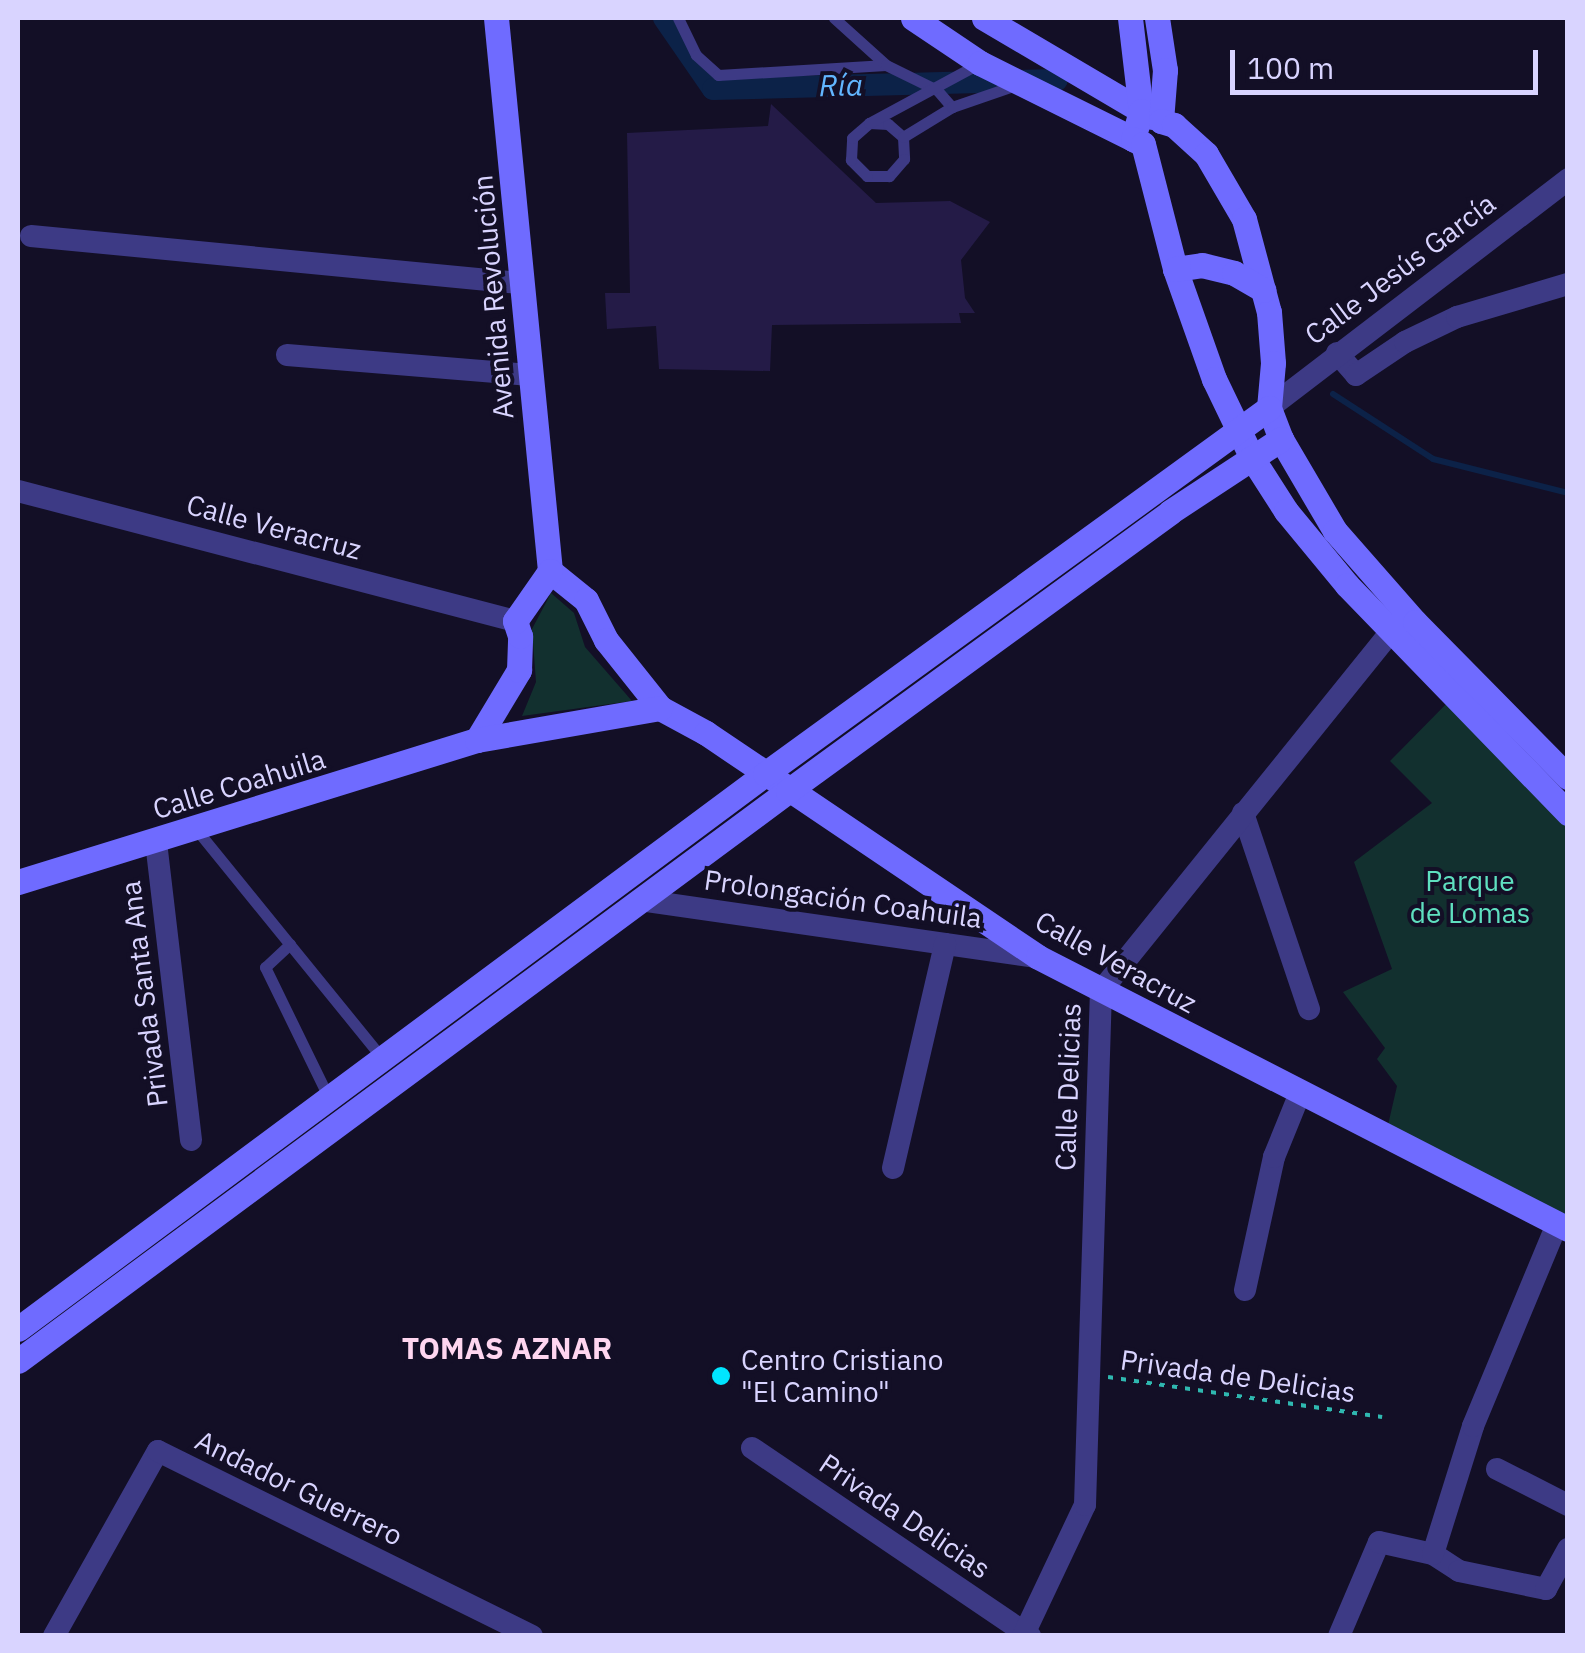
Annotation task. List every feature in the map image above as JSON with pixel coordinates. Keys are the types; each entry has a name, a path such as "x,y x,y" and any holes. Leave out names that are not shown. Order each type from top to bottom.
{"main road":[{"name":"Avenida Revolución","path":"496,18 550,571"},
{"path":"913,18 980,63 1138,142"},
{"path":"984,18 1174,126 1206,154 1244,220 1263,290 1273,363 1269,408 1281,439 1335,531 1404,626 1568,813"},
{"path":"1130,18 1151,116"},
{"path":"1157,18 1165,70 1151,116 1138,142 1175,269 1214,379 1252,458 1286,510 1404,626 1568,777"},
{"path":"1175,269 1202,265 1234,273 1263,290"},
{"path":"18,1329 765,774 1269,408"},
{"path":"18,1361 788,790 1170,512 1281,439"},
{"path":"477,740 519,670 520,636 515,621 550,571 586,600 606,640 660,708"},
{"name":"Calle Veracruz","path":"660,708 1038,957 1562,1227"},
{"name":"Calle Coahuila","path":"18,882 477,740 660,708"}],"street":[{"name":"Calle Jesús García","path":"1269,408 1568,179"},
{"path":"31,236 522,283"},
{"path":"1338,353 1356,374 1405,342 1457,317 1568,284"},
{"path":"287,355 530,375"},
{"name":"Calle Veracruz","path":"18,491 515,621"},
{"name":"Calle Delicias","path":"1026,1635 1085,1505 1101,991 1243,813 1404,626"},
{"path":"1243,813 1309,1008"},
{"name":"Privada Santa Ana","path":"156,842 191,1140"},
{"name":"Prolongación Coahuila","path":"640,900 1038,957"},
{"path":"893,1168 945,944"},
{"path":"1245,1290 1274,1157 1300,1093"},
{"path":"1432,1554 1473,1426 1562,1227"},
{"name":"Privada Delicias","path":"752,1448 1026,1635"},
{"name":"Andador Guerrero","path":"54,1636 158,1451 493,1627"},
{"path":"1497,1469 1568,1505"},
{"path":"1339,1636 1378,1542 1432,1554 1459,1570 1546,1589 1568,1549"},
{"path":"493,1627 532,1636"}],"lane":[{"path":"678,18 696,55 718,75 886,65"},
{"path":"834,18 886,65 937,90 952,107"},
{"path":"869,123 888,124 903,137 904,159 889,176 867,176 851,160 852,138 869,123 937,90 980,63"},
{"path":"903,137 952,107 1020,83"},
{"path":"196,829 382,1058"},
{"path":"290,944 266,968 329,1098"}],"path":[{"name":"Privada de Delicias","path":"1089,1374 1382,1417"}],"green space":[{"path":"551,593 574,613 585,647 632,701 522,716 536,682 532,629"},
{"name":"Parque de Lomas","path":"1454,696 1567,813 1567,1220 1388,1125 1397,1086 1377,1059 1385,1048 1343,992 1392,969 1354,862 1432,803 1390,761"}],"building":[{"path":"771,104 876,203 950,201 990,222 961,260 965,298 975,313 959,313 961,323 772,325 770,371 659,369 656,326 607,329 605,293 630,293 627,133 768,126"}],"waterway":[{"name":"Ría","path":"664,18 713,89 1057,80"},
{"path":"1333,394 1433,459 1568,493"}],"place":[{"name":"Centro Cristiano \"El Camino\"","path":"721,1376"}],"district":[{"name":"TOMAS AZNAR","path":"507,1348"}]}
